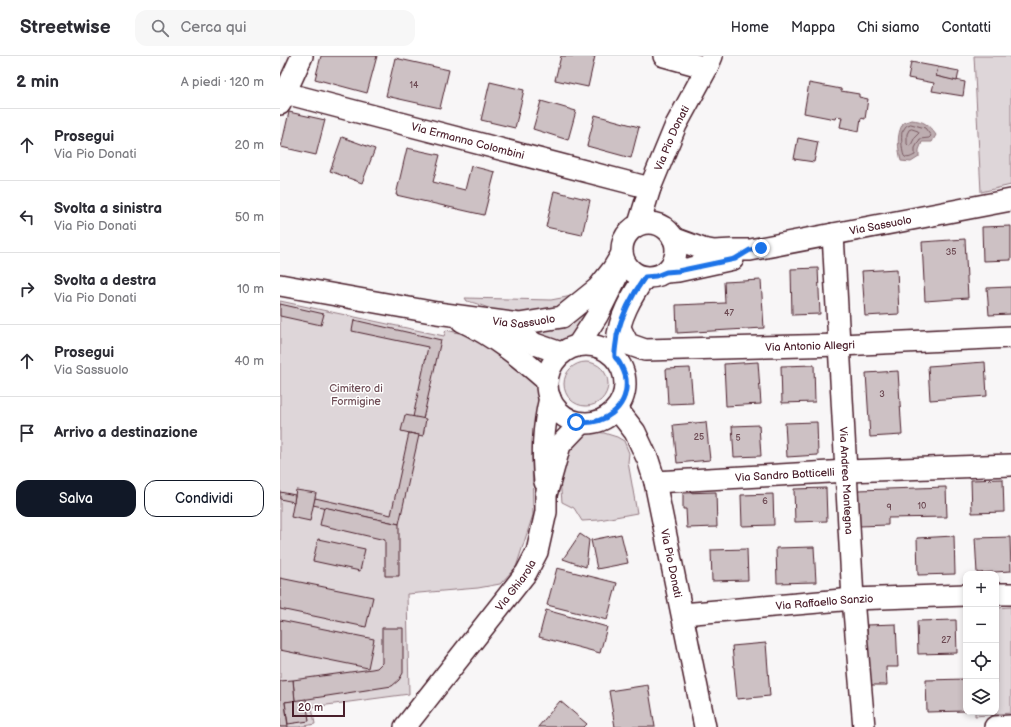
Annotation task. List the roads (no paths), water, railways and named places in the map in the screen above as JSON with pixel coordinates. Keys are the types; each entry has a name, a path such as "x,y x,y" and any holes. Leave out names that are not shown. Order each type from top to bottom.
{"street":[{"path":"283,99 302,56"},
{"path":"664,56 709,62"},
{"name":"Via Pio Donati","path":"639,224 650,188 676,125 709,62"},
{"name":"Via Ermanno Colombini","path":"283,99 650,188"},
{"name":"Via Sassuolo","path":"673,238 714,252 750,250 1011,200"},
{"path":"546,495 542,455 549,370 554,361 569,349 597,316 617,276 623,259 623,241 627,232 645,222 658,224 667,229 673,238 676,247 674,262 666,272 656,276 645,277 636,274 623,259"},
{"name":"Via Andrea Mantegna","path":"833,234 853,599 864,727"},
{"name":"Via Sassuolo","path":"666,272 678,271 735,259 750,250"},
{"name":"Via Sassuolo","path":"280,285 445,314 519,324 562,317 598,288 612,269 623,259"},
{"path":"615,357 617,336 623,316 633,295 645,277"},
{"name":"Via Sassuolo","path":"445,314 487,334 522,359 548,390"},
{"path":"500,321 535,344 569,349 590,345 602,347 615,357 624,370 626,386 622,402 617,409 603,420 581,422 568,418 560,413 548,390"},
{"name":"Via Antonio Allegri","path":"620,328 628,344 645,350 840,345 1011,336"},
{"name":"Via Pio Donati","path":"617,409 635,432 648,460 655,482 705,727"},
{"name":"Via Ghiarola","path":"405,727 526,573 537,552 542,534 546,512 546,495 560,445 581,422"},
{"name":"Via Sandro Botticelli","path":"655,482 1011,465"},
{"path":"999,594 1011,594"},
{"name":"Via Raffaello Sanzio","path":"683,614 853,599 963,595"},
{"path":"994,727 1011,726"}],"water":[{"path":"911,120 919,121 925,124 931,128 936,135 932,142 922,142 919,150 919,157 911,162 901,161 898,146 899,132 903,123"}],"park label":[{"name":"Cimitero di Formigine","path":"356,394"}]}
